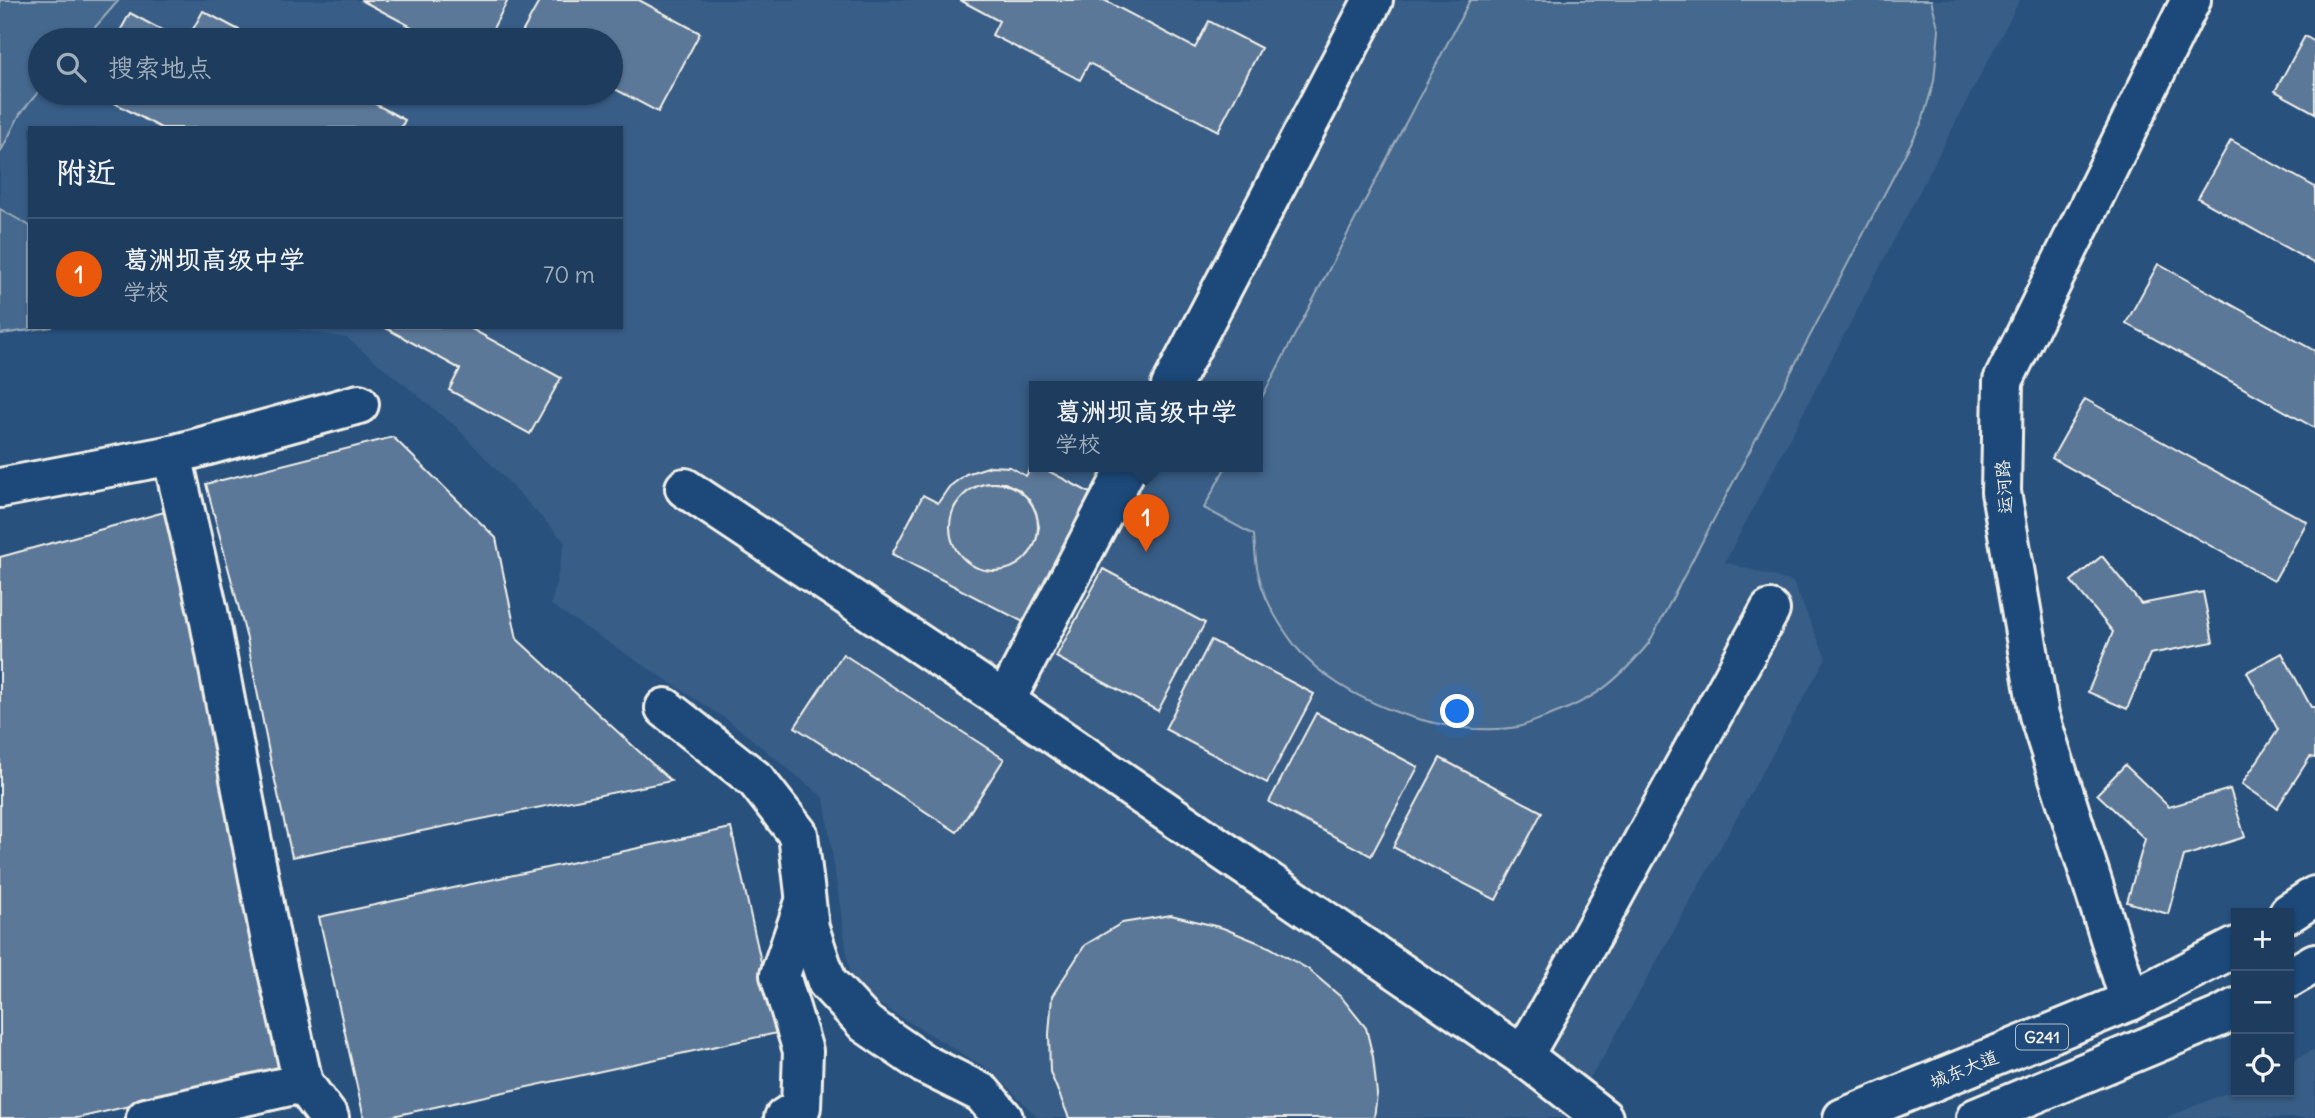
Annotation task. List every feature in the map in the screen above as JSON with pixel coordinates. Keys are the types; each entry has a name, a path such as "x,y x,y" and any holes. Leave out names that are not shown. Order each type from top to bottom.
{"main road":[{"path":"1174,381 1373,0"},
{"name":"运河路","path":"2130,1002 2039,715 2001,492 2003,381 2191,0"},
{"path":"0,488 173,455 359,404"},
{"path":"173,455 208,611 270,936 303,1083 329,1118"},
{"path":"1005,701 1125,472"},
{"path":"685,488 1005,701 1523,1056 1603,1118"},
{"path":"1523,1056 1770,610"},
{"path":"665,708 756,780 799,834 809,928 827,982 866,1024 924,1064 982,1093 1003,1118"},
{"path":"2294,911 2315,896"},
{"path":"784,1118 801,1107 803,1051 780,975 806,899"},
{"name":"城东大道","path":"1843,1118 2130,1002 2231,950"},
{"path":"2294,975 2315,963"},
{"path":"1976,1118 2099,1069 2231,1010"},
{"path":"146,1118 303,1083"}],"shaded area":[{"path":"0,0 119,0 94,28 28,28 28,104 20,114 0,153"},
{"path":"119,0 2020,0 1725,562 1793,582 1826,658 1604,1056 1564,1118 1038,1118 993,1072 852,988 824,798 729,721 551,605 565,542 455,426 347,338 293,329 623,329 623,126 28,126 28,225 0,209 0,153 20,114 28,104 623,105 623,28 94,28"},
{"path":"1470,0 1931,0 1939,30 1934,81 1922,122 1649,643 1614,680 1590,697 1518,727 1460,727 1429,722 1368,700 1340,685 1316,667 1290,639 1268,602 1260,582 1254,535 1204,508 1223,472 1263,472 1263,395"},
{"path":"0,209 28,225 28,329 38,329 0,334"},
{"path":"2315,1049 2315,1118 2165,1118 2231,1091 2231,1097 2294,1097 2294,1060"}],"building":[{"path":"361,0 508,0 493,28 414,28"},
{"path":"540,0 639,0 700,33 658,112 623,93 623,28 525,28"},
{"path":"960,0 1104,0 1195,48 1209,21 1261,48 1218,131 1089,63 1080,80 992,35 999,21"},
{"path":"203,11 235,28 194,28"},
{"path":"130,13 158,28 122,28"},
{"path":"2305,36 2315,42 2315,113 2275,91"},
{"path":"118,105 377,105 405,120 402,126 157,126"},
{"path":"2231,140 2315,187 2315,264 2198,198"},
{"path":"2158,264 2315,351 2315,428 2126,323"},
{"path":"388,329 472,329 561,378 530,434 449,390 460,369"},
{"path":"2085,399 2307,522 2274,581 2052,458"},
{"path":"393,437 496,538 517,639 671,781 292,857 247,639 206,484"},
{"path":"991,466 1010,467 1026,476 1029,470 1050,472 1096,496 1029,625 892,554 923,495 938,503 949,487 966,474","holes":["989,483 1005,483 1018,489 1029,499 1036,512 1039,527 1036,541 1029,554 1018,564 1004,570 976,567 964,559 951,534 955,506 975,487"]},
{"path":"994,483 1011,486 1025,496 1035,510 1038,527 1035,544 1025,558 1011,568 994,571 977,568 963,558 953,544 950,527 953,510 963,496 977,486"},
{"path":"168,511 286,1069 78,1118 0,1118 0,557"},
{"path":"2102,556 2141,604 2203,592 2213,642 2150,654 2127,709 2088,692 2113,632 2071,581"},
{"path":"1103,569 1205,623 1158,711 1056,657"},
{"path":"1211,640 1314,694 1267,783 1165,729"},
{"path":"2282,653 2311,707 2315,707 2315,758 2310,757 2277,808 2242,784 2278,730 2247,672"},
{"path":"843,654 1004,759 957,832 795,727"},
{"path":"1316,713 1418,767 1371,856 1269,802"},
{"path":"1440,758 1542,812 1496,900 1393,847"},
{"path":"2125,765 2169,807 2230,789 2245,837 2184,856 2168,914 2127,902 2145,839 2097,794"},
{"path":"731,828 777,1033 384,1118 364,1118 319,917"},
{"path":"1171,915 1223,928 1269,947 1308,969 1342,998 1366,1028 1373,1057 1377,1094 1374,1118 1069,1118 1050,1072 1052,996 1085,945 1122,923"}],"place":[{"name":"葛洲坝高级中学","path":"1146,552"}]}
